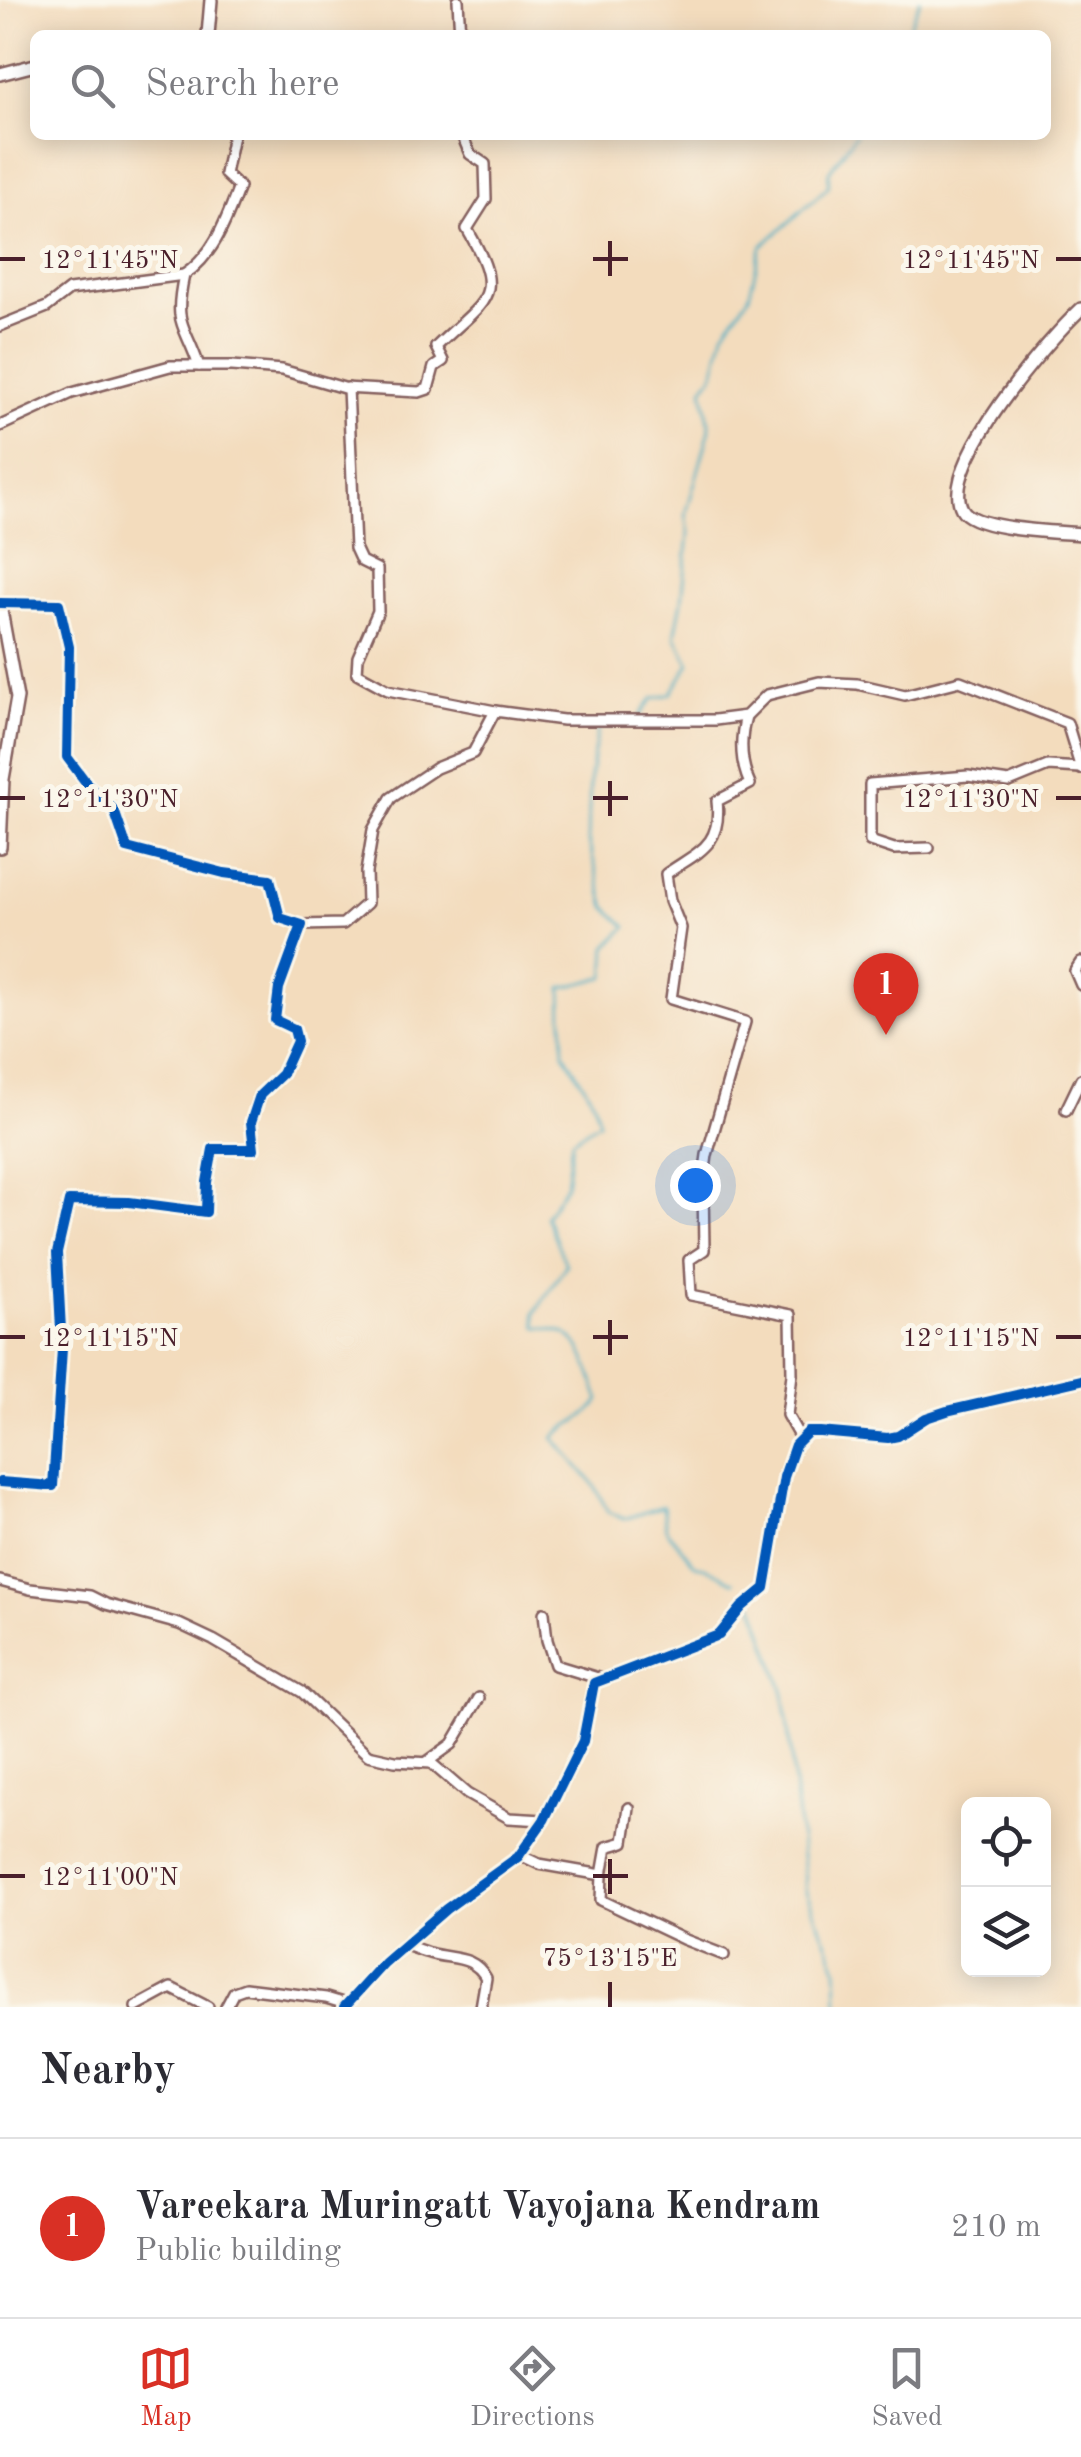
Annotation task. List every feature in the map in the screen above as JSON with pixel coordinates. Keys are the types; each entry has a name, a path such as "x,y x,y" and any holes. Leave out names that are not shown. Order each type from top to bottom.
{"main road":[{"path":"208,30 211,0"},
{"path":"0,74 30,66"},
{"path":"1081,309 1055,333 979,432 962,481 960,506 982,522 1081,534"},
{"path":"0,604 17,698 3,779 0,847"}],"street":[{"path":"458,0 460,30"},
{"path":"0,326 48,308 69,290 184,275 201,263 223,229 239,186 225,174 232,140"},
{"path":"0,426 72,392 170,366 282,370 348,388 428,390 434,367 442,361 436,347 482,307 491,288 490,276 467,229 486,199 486,164 470,154 464,140"},
{"path":"184,275 177,306 183,334 193,347 199,366"},
{"path":"348,388 356,548 360,562 376,569 378,611 358,657 358,674 388,690 563,720 714,720 746,716"},
{"path":"0,604 59,604 69,646 67,757 114,810 128,848 270,879 280,918 302,925 343,924 367,903 366,872 373,830 391,798 436,768 472,753 495,711"},
{"path":"800,1438 786,1415 792,1374 791,1314 690,1295 689,1260 704,1250 703,1184 707,1155 745,1022 671,1000 681,928 670,901 666,874 710,844 719,823 717,801 750,784 744,770 741,734 746,716 766,695 819,682 858,684 905,695 960,681 1067,723 1080,768 1048,766 1009,782 968,776 870,784 870,841 894,848 929,848"},
{"path":"0,1482 53,1486 62,1350 56,1253 69,1201 129,1202 206,1212 206,1182 213,1149 254,1149 250,1122 260,1095 282,1074 297,1041 294,1029 274,1020 279,988 302,925"},
{"path":"1081,962 1076,971 1081,986"},
{"path":"1066,1110 1081,1079"},
{"path":"226,2007 234,1992 245,1988 326,1998 345,2006 446,1909 520,1855 544,1820 583,1740 592,1688 601,1679 719,1635 764,1588 784,1478 800,1438 808,1432 898,1436 936,1415 1081,1380"},
{"path":"0,1581 90,1596 179,1624 302,1692 368,1755 427,1762 472,1798 509,1818 544,1820"},
{"path":"544,1613 555,1665 601,1679"},
{"path":"427,1762 452,1744 479,1698"},
{"path":"629,1808 624,1842 607,1847 601,1900 724,1955"},
{"path":"520,1855 539,1864 602,1875"},
{"path":"406,1944 469,1960 477,1966 486,1978 481,2007"},
{"path":"136,2007 171,1988 208,2007"}],"waterway":[{"path":"908,30 920,0"},
{"path":"640,716 652,699 671,694 690,663 675,636 689,533 686,514 710,429 703,388 714,374 724,332 749,296 761,247 828,187 829,172 851,140"},
{"path":"635,723 598,728 590,776 588,840 606,907 627,927 607,947 605,977 562,988 564,1053 593,1100 599,1122 572,1140 566,1185 546,1216 566,1265 535,1313 537,1327 561,1332 574,1340 591,1374 600,1400 554,1438 594,1485 608,1512 624,1519 663,1506 666,1529 695,1565 734,1582"},
{"path":"753,1602 784,1693 806,1892 837,1967 838,2007"}],"cycle path":[{"path":"0,603 59,604 69,647 67,757 114,810 127,848 224,873 270,879 280,918 302,925 279,988 275,1020 294,1029 297,1041 282,1074 260,1095 251,1122 254,1149 213,1149 206,1212 129,1202 69,1201 57,1253 62,1349 53,1486 0,1482"},
{"path":"344,2007 384,1963 446,1909 518,1857 544,1820 583,1741 594,1683 719,1635 742,1607 765,1588 784,1477 795,1445 808,1432 888,1438 947,1411 1081,1380"}],"place":[{"name":"Vareekara Muringatt Vayojana Kendram","path":"886,1035"}]}
